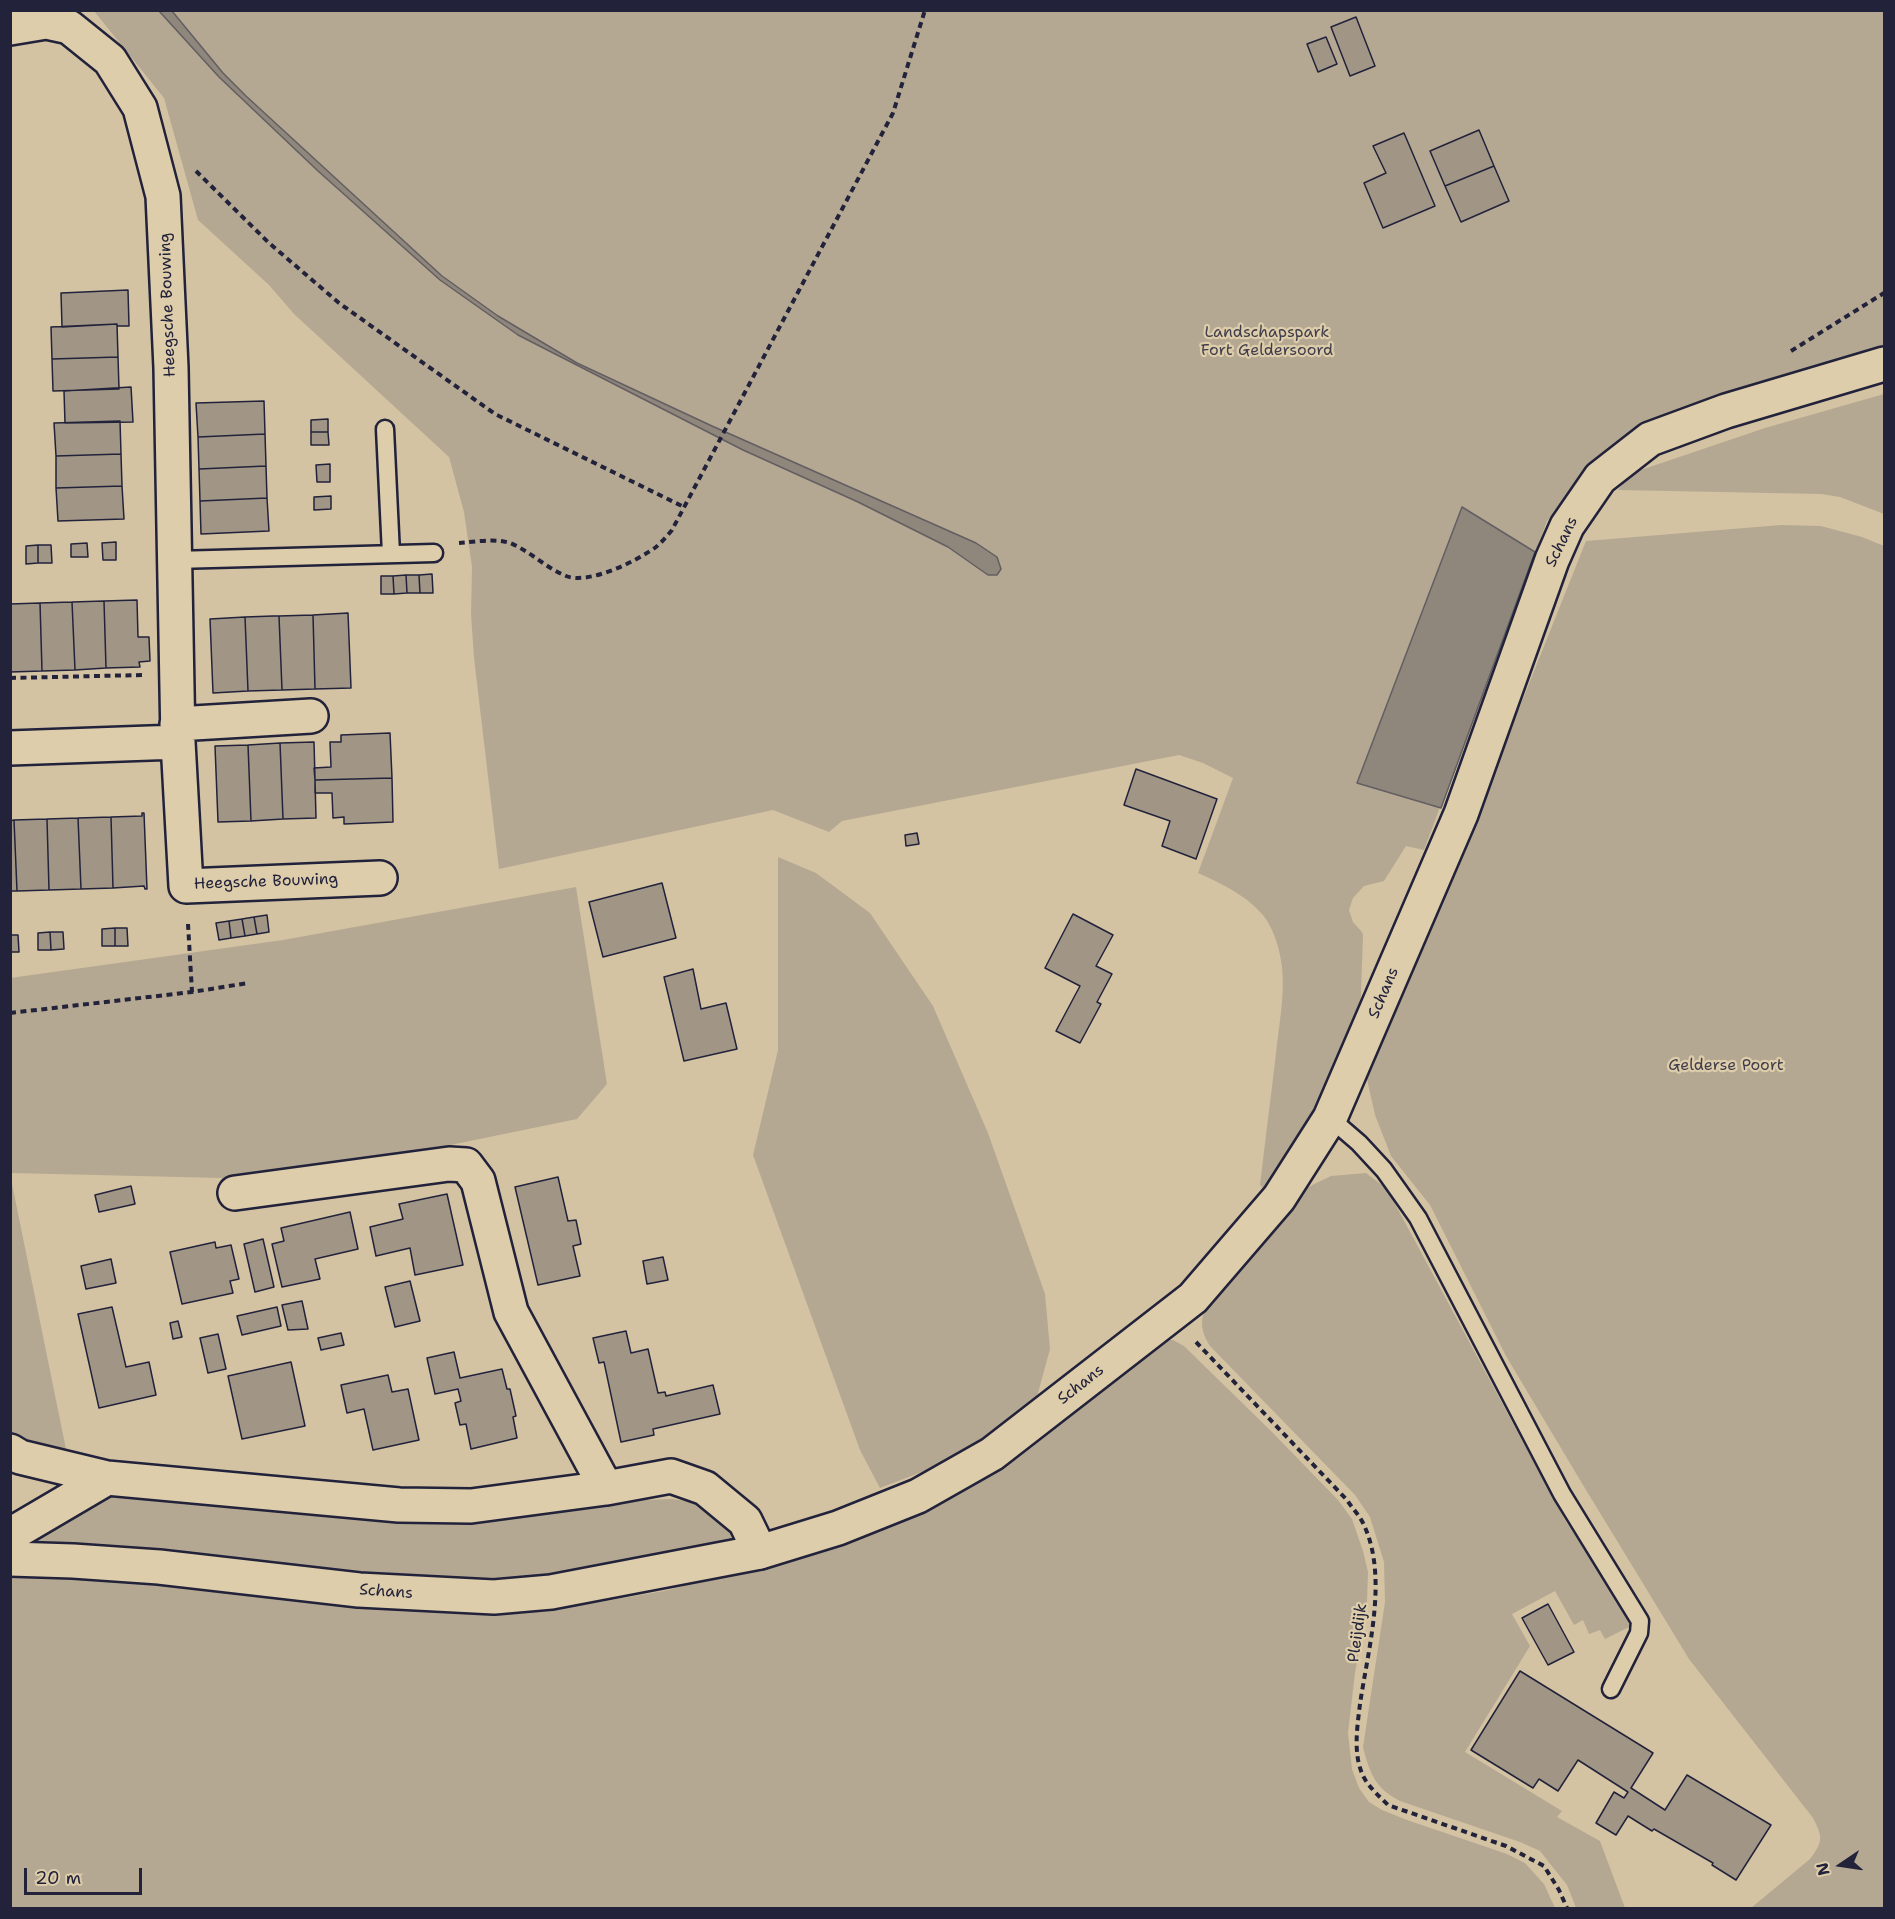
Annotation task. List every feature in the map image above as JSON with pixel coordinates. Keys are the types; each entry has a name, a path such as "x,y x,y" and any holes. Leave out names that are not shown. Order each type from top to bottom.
{"street":[{"name":"Heegsche Bouwing","path":"10,28 46,22 69,27 110,60 140,108 163,196 171,368 177,733 186,886 380,878"},
{"name":"Schans","path":"10,1559 159,1567 359,1590 494,1597 551,1592 760,1552 838,1528 918,1496 992,1454 1193,1298 1279,1198 1330,1118 1461,814 1552,560 1567,526 1600,478 1650,439 1726,411 1884,364"},
{"path":"10,748 177,733 311,716"},
{"path":"235,1193 449,1164 466,1165 478,1180 510,1312 606,1488"},
{"path":"10,1451 20,1457 107,1478 399,1505 471,1506 606,1488 670,1476 705,1488 745,1521 760,1552"},
{"path":"10,1535 107,1478"}],"lane":[{"path":"386,429 391,554"},
{"path":"175,560 434,553"},
{"path":"1330,1118 1359,1143 1384,1170 1418,1218 1562,1494 1640,1621 1639,1633 1611,1689"}],"path":[{"path":"434,553 445,545 489,540 509,543 569,578 586,579 631,563 657,546 672,530 893,112 925,10"},
{"path":"194,168 269,243 339,303 495,414 684,507"},
{"path":"1789,352 1884,293"},
{"path":"10,678 177,674"},
{"path":"189,943 192,992"},
{"path":"10,1013 192,992 248,983"},
{"name":"Pleijdijk","path":"1170,1316 1347,1500 1363,1522 1370,1542 1376,1597 1356,1742 1365,1779 1388,1805 1506,1846 1544,1866 1567,1908"}],"green space":[{"name":"Landschapspark Fort Geldersoord","path":"94,11 1884,11 1884,348 1775,381 1603,455 1547,521 1424,850 1406,846 1384,881 1364,886 1353,898 1349,910 1353,922 1363,935 1360,1022 1334,1085 1266,1191 1260,1185 1281,1010 1283,978 1281,960 1278,945 1265,917 1239,894 1198,873 1233,778 1203,763 1179,755 842,821 829,832 773,810 499,869 474,658 471,614 472,567 464,512 449,457 294,314 269,285 198,220 164,98"},
{"path":"1884,394 1884,514 1840,497 1821,494 1618,490 1629,474 1765,428"},
{"name":"Gelderse Poort","path":"1781,525 1821,526 1862,537 1884,546 1884,1908 1751,1908 1810,1859 1820,1839 1813,1818 1689,1659 1583,1485 1506,1356 1430,1205 1391,1156 1375,1115 1366,1075 1467,839 1586,541"},
{"path":"778,857 816,873 870,913 933,1006 988,1133 1045,1294 1050,1349 1035,1404 992,1445 880,1488 860,1450 753,1155 778,1050"},
{"path":"576,887 607,1084 577,1119 358,1164 222,1178 11,1173 10,978 283,940"},
{"path":"1366,1173 1387,1189 1565,1520 1630,1618 1631,1626 1605,1639 1600,1630 1589,1634 1583,1620 1574,1625 1555,1591 1512,1614 1530,1646 1465,1752 1562,1811 1557,1817 1600,1841 1625,1908 1576,1908 1567,1885 1540,1851 1400,1801 1379,1785 1371,1773 1363,1747 1385,1602 1384,1562 1370,1517 1355,1495 1210,1346 1204,1333 1202,1322 1210,1298 1304,1189 1331,1176"},
{"path":"10,1174 68,1459 11,1441"},
{"path":"1163,1339 1173,1340 1184,1346 1272,1432 1338,1500 1352,1519 1368,1572 1367,1601 1348,1733 1352,1769 1359,1788 1369,1802 1382,1810 1507,1854 1525,1863 1544,1884 1555,1908 11,1908 10,1574 94,1575 449,1611 528,1611 588,1604 664,1591 736,1573 821,1547 990,1473 1039,1441"},
{"path":"125,1493 533,1514 642,1500 672,1499 695,1502 733,1529 731,1541 724,1546 617,1568 476,1582 389,1580 35,1547 35,1538 64,1523 102,1497"}],"shaded area":[{"path":"159,11 172,11 223,73 246,96 442,276 498,316 577,363 712,426 976,543 997,557 1001,569 997,575 988,575 948,547 858,502 743,450 518,335 440,280 318,171 219,77"},
{"path":"1462,507 1535,552 1441,808 1357,783"}],"building":[{"path":"1356,17 1375,66 1350,76 1331,27"},
{"path":"1326,37 1337,64 1318,72 1307,44"},
{"path":"1479,130 1494,166 1445,186 1430,151"},
{"path":"1404,133 1435,206 1383,228 1364,183 1386,173 1373,146"},
{"path":"1494,166 1509,201 1461,222 1445,186"},
{"path":"128,290 129,326 117,326 117,324 62,327 61,293"},
{"path":"117,324 118,357 52,359 51,327"},
{"path":"118,357 119,389 53,391 52,359"},
{"path":"131,387 133,422 65,423 64,391"},
{"path":"264,401 265,434 198,437 196,403"},
{"path":"328,419 328,432 311,432 311,420"},
{"path":"120,421 121,454 56,456 54,423"},
{"path":"311,432 328,432 329,445 311,445"},
{"path":"265,434 266,466 199,469 198,437"},
{"path":"121,454 122,486 56,488 56,456"},
{"path":"330,464 330,482 317,482 316,465"},
{"path":"266,466 267,498 200,501 199,469"},
{"path":"122,486 124,519 58,521 56,488"},
{"path":"331,496 331,509 314,510 314,497"},
{"path":"267,498 269,531 201,534 200,501"},
{"path":"116,542 116,560 103,560 102,543"},
{"path":"87,543 88,557 71,557 71,544"},
{"path":"38,545 51,545 52,563 38,563"},
{"path":"38,545 38,563 26,564 26,546"},
{"path":"432,574 433,593 420,593 419,575"},
{"path":"406,575 407,593 394,594 393,576"},
{"path":"406,575 419,575 420,593 407,593"},
{"path":"381,576 393,576 394,594 381,594"},
{"path":"137,600 138,637 149,637 150,661 139,662 140,667 106,668 104,601"},
{"path":"104,601 106,668 75,670 72,602"},
{"path":"72,602 75,670 42,671 40,603"},
{"path":"40,603 42,671 10,672 10,604"},
{"path":"348,613 351,688 315,689 313,615"},
{"path":"313,615 315,689 282,690 279,616"},
{"path":"279,616 282,690 248,691 245,617"},
{"path":"245,617 248,691 213,693 210,619"},
{"path":"390,733 392,778 315,780 314,768 331,767 330,742 341,742 341,735"},
{"path":"314,742 316,818 283,819 280,743"},
{"path":"280,743 283,819 251,821 248,745"},
{"path":"248,745 251,821 218,822 215,746"},
{"path":"1136,769 1217,799 1196,859 1162,846 1170,821 1124,805"},
{"path":"392,778 393,822 344,824 344,817 333,818 332,793 315,793 315,780"},
{"path":"144,813 147,889 144,886 113,888 111,817 142,816"},
{"path":"111,817 113,888 81,889 78,818"},
{"path":"78,818 81,889 49,890 47,819"},
{"path":"47,819 49,890 17,891 14,820"},
{"path":"14,820 17,891 10,891 10,821"},
{"path":"917,833 919,844 906,846 905,835"},
{"path":"662,883 676,938 603,957 589,902"},
{"path":"1073,914 1113,935 1096,966 1112,974 1097,1002 1101,1004 1080,1043 1056,1031 1080,986 1045,968"},
{"path":"267,915 269,932 257,934 254,917"},
{"path":"254,917 257,934 245,936 242,919"},
{"path":"242,919 245,936 231,938 229,921"},
{"path":"229,921 231,938 219,940 216,923"},
{"path":"115,928 115,946 102,946 102,929"},
{"path":"115,928 127,928 128,946 115,946"},
{"path":"50,932 63,932 64,949 51,950"},
{"path":"50,932 51,950 38,950 38,933"},
{"path":"10,935 18,935 19,952 10,952"},
{"path":"693,969 701,1009 726,1003 737,1049 684,1061 664,977"},
{"path":"558,1177 568,1221 576,1220 581,1244 573,1246 580,1276 538,1285 515,1187"},
{"path":"131,1186 135,1204 99,1212 95,1195"},
{"path":"447,1194 463,1265 415,1275 410,1248 376,1256 370,1227 403,1219 399,1204"},
{"path":"350,1212 358,1249 315,1259 320,1279 282,1287 272,1244 284,1241 281,1228"},
{"path":"263,1239 274,1287 255,1292 244,1244"},
{"path":"215,1242 216,1248 231,1245 239,1279 230,1281 233,1293 182,1304 170,1252"},
{"path":"663,1257 668,1280 647,1284 643,1261"},
{"path":"111,1259 116,1283 86,1289 81,1266"},
{"path":"410,1281 420,1321 395,1327 385,1287"},
{"path":"302,1301 308,1329 288,1330 282,1305"},
{"path":"112,1307 126,1367 149,1362 156,1395 99,1408 78,1314"},
{"path":"277,1307 281,1326 242,1335 237,1316"},
{"path":"178,1321 182,1337 173,1339 170,1323"},
{"path":"626,1331 631,1353 648,1349 658,1393 665,1392 666,1396 713,1385 720,1414 653,1429 654,1435 621,1442 604,1362 599,1363 593,1338"},
{"path":"341,1333 344,1345 321,1350 318,1338"},
{"path":"218,1334 226,1369 208,1373 200,1338"},
{"path":"454,1352 460,1378 502,1369 507,1389 510,1389 516,1416 513,1417 517,1438 471,1449 466,1424 460,1425 455,1403 461,1401 458,1389 435,1394 427,1358"},
{"path":"291,1362 305,1426 242,1439 228,1376"},
{"path":"388,1375 392,1392 408,1389 419,1440 373,1450 364,1409 347,1413 341,1385"},
{"path":"1548,1604 1574,1652 1548,1665 1522,1618"},
{"path":"1520,1671 1653,1753 1631,1788 1665,1810 1687,1775 1771,1825 1736,1880 1712,1865 1713,1863 1628,1816 1616,1835 1596,1823 1614,1792 1624,1798 1628,1792 1578,1760 1558,1791 1539,1779 1533,1788 1471,1750"}]}
